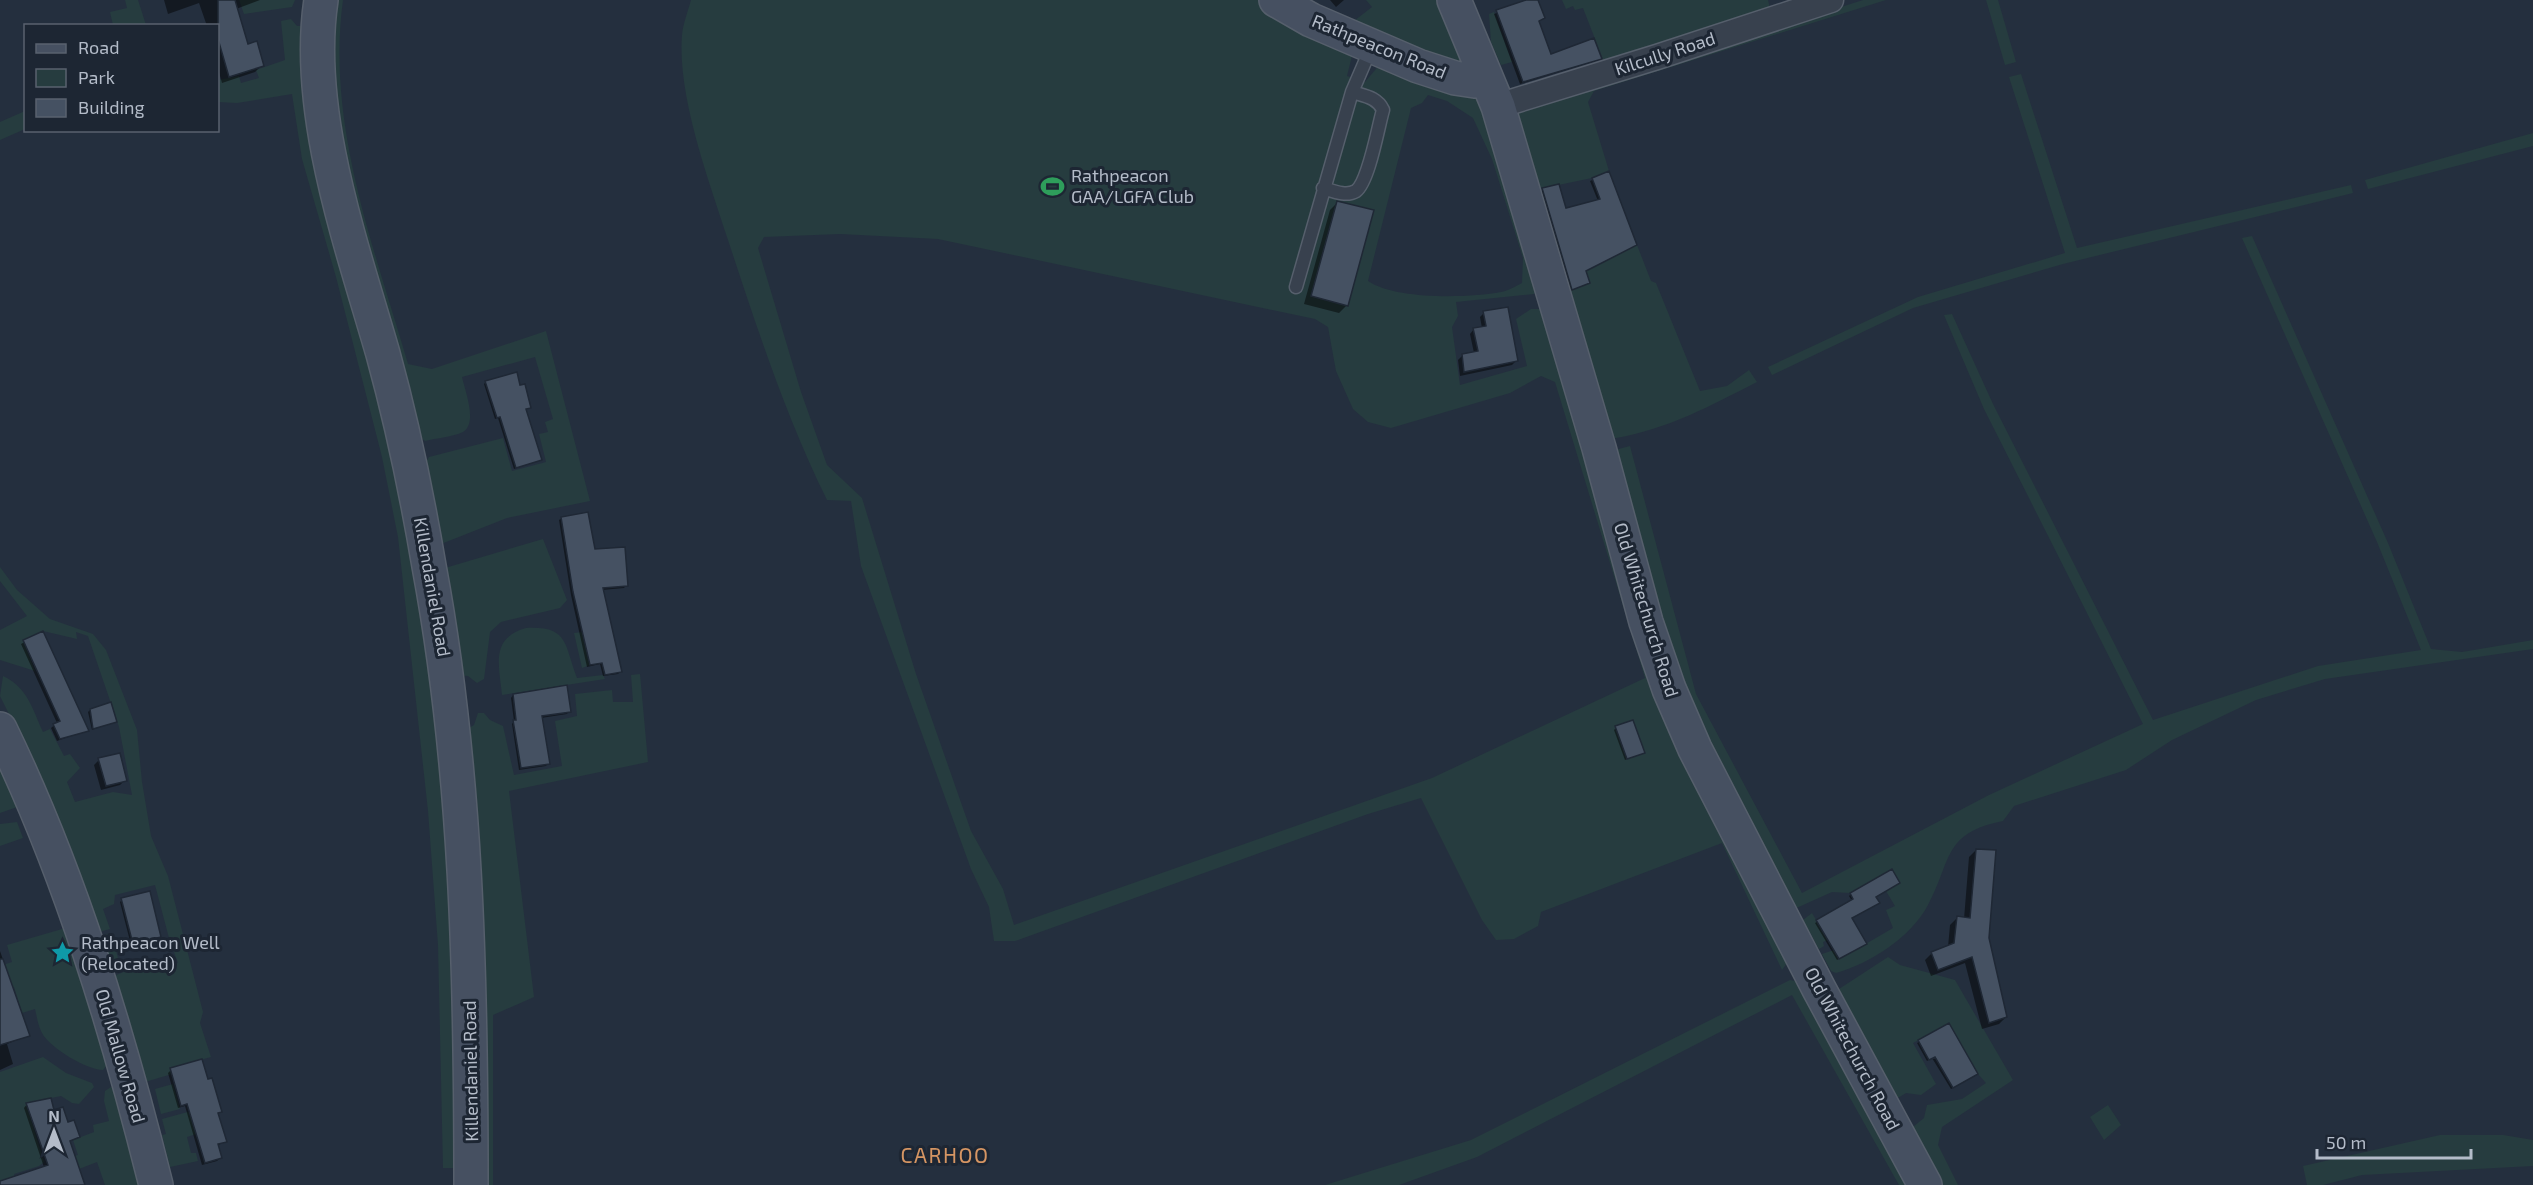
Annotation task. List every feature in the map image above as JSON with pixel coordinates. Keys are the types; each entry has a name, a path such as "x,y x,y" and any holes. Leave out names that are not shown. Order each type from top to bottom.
{"street":[{"name":"Killendaniel Road","path":"321,0 318,42 324,127 355,260 384,358 415,491 430,568 450,698 458,782 469,969 471,1185"},
{"name":"Rathpeacon Road","path":"1276,0 1311,20 1418,66 1455,78 1474,81 1492,91"},
{"name":"Old Whitechurch Road","path":"1454,0 1492,91 1599,448 1646,622 1669,689 1695,749 1819,989 1925,1185"},
{"name":"Kilcully Road","path":"1492,91 1657,57 1831,0"},
{"name":"Old Mallow Road","path":"0,729 38,809 96,974 156,1185"}],"lane":[{"path":"1296,287 1352,92 1371,46"},
{"path":"1323,188 1346,194 1356,191 1364,181 1383,110 1380,103 1352,92"}],"green space":[{"path":"125,0 138,0 146,24 113,24 110,12 127,8"},
{"path":"239,0 295,0 292,7 244,14"},
{"path":"331,0 343,0 340,46 341,93 356,185 408,364 432,369 546,331 590,501 507,518 441,544 423,466 429,457 503,438 512,471 546,462 539,434 548,432 545,422 553,419 535,357 462,377 470,414 470,422 463,432 425,441 416,434 331,104"},
{"name":"Rathpeacon GAA/LGFA Club","path":"691,0 1262,0 1354,48 1347,76 1365,82 1381,63 1472,95 1486,105 1539,289 1534,294 1456,302 1458,316 1452,327 1460,385 1527,366 1516,319 1531,309 1545,309 1562,368 1788,955 1787,963 1782,970 1722,843 1541,912 1538,926 1514,939 1496,940 1482,920 1421,798 1368,814 1015,941 994,941 989,907 971,869 861,566 851,501 827,500 812,469 773,372 712,192 689,111 684,84 682,35","holes":["1428,95 1447,101 1473,118 1492,159 1523,258 1522,283 1509,290 1470,295 1433,296 1396,292 1368,281 1411,108 1422,103","840,234 938,239 1315,319 1328,327 1336,371 1353,409 1368,422 1391,428 1510,393 1541,376 1555,382 1645,678 1432,778 1014,925 1003,889 971,831 916,674 862,498 827,465 801,392 758,248 764,237"]},
{"path":"1366,0 1442,0 1466,61 1454,69 1354,21 1372,7"},
{"path":"1562,0 1768,0 1770,8 1604,62 1583,8 1575,10 1573,6 1566,9"},
{"path":"1863,0 1886,0 1594,91 1588,102 1609,171 1592,178 1539,189 1518,118 1520,110"},
{"path":"1986,0 1998,0 2016,62 2005,65"},
{"path":"1494,12 1512,62 1501,65 1491,42 1489,14"},
{"path":"291,19 297,26 308,26 386,402 442,699 462,1185 454,1185 454,1168 443,1168 438,945 428,811 398,537 382,457 336,277 302,159 292,94 237,103 219,102 219,80 239,76 241,83 259,78 256,70 285,60 281,21"},
{"path":"2021,74 2077,248 2351,185 2353,193 2063,264 1913,308 1772,375 1768,367 1918,297 2065,253 2009,77"},
{"path":"24,111 24,129 0,140 0,122"},
{"path":"2533,133 2533,146 2368,189 2365,180"},
{"path":"2252,236 2388,543 2431,649 2462,652 2533,640 2533,649 2325,679 2256,700 2172,740 2126,770 2014,806 2003,821 1983,826 1959,841 1946,862 1936,889 1921,917 1901,938 1863,963 1836,973 1831,971 1822,954 1834,950 1840,959 1893,928 1886,910 1895,906 1886,891 1900,883 1892,869 1850,893 1832,892 1792,910 1678,685 1615,450 1630,446 1696,694 1802,893 1989,795 2143,724 1984,409 1944,315 1952,314 1993,404 2153,720 2318,666 2421,650 2377,542 2242,238"},
{"path":"1637,245 1651,281 1656,283 1700,391 1727,386 1749,370 1757,382 1671,423 1616,438 1611,437 1559,279 1566,275 1572,290 1590,283 1584,268 1598,265"},
{"path":"543,539 567,600 560,608 501,622 490,632 484,679 477,683 468,676 457,675 445,568"},
{"path":"0,567 17,590 50,619 93,634 106,650 137,730 142,782 151,836 168,876 203,1012 200,1023 211,1057 171,1068 172,1074 145,1082 114,976 147,962 149,969 178,963 155,885 115,895 114,904 103,909 110,929 99,932 35,766 0,696 3,676 24,693 43,732 50,729 64,756 70,754 80,768 67,782 75,802 113,792 132,795 119,727 88,636 76,632 77,639 43,631 23,640 35,671 0,660 0,630 27,616 0,581"},
{"path":"526,628 540,628 558,634 563,640 577,678 603,675 605,679 502,695 499,654 507,638"},
{"path":"582,632 590,665 582,668 574,633"},
{"path":"640,674 648,762 509,791 534,997 493,1015 493,1185 483,1185 464,731 474,725 478,713 484,713 490,720 503,726 514,775 562,766 555,721 577,716 575,694 612,690 613,702 633,702 631,675"},
{"path":"0,753 23,805 0,813"},
{"path":"17,822 23,838 0,846 0,824"},
{"path":"1812,913 1828,940 1823,942 1824,946 1819,949 1803,920"},
{"path":"69,927 108,1064 103,1070 79,1062 53,1045 41,1030 35,1009 22,1013 14,987 4,991 0,966 12,962 7,945"},
{"path":"111,933 118,958 109,961 99,937"},
{"path":"1888,957 1900,965 1955,980 2013,1080 1942,1127 1938,1145 1958,1185 1936,1185 1908,1131 1924,1118 1927,1105 1962,1099 1986,1083 1978,1074 1949,1023 1913,1043 1936,1084 1921,1095 1906,1093 1896,1099 1837,1002 1839,989"},
{"path":"1790,980 1804,983 1914,1185 1899,1185 1792,995 1477,1157 1399,1185 1325,1185 1471,1140"},
{"path":"43,1057 66,1073 92,1083 94,1087 79,1104 72,1103 61,1096 26,1103 44,1162 39,1166 14,1174 18,1185 0,1185 0,1072"},
{"path":"173,1084 180,1109 161,1114 155,1089"},
{"path":"116,1087 144,1185 105,1185 97,1162 79,1169 74,1156 78,1155 73,1140 94,1132 93,1125 109,1121 104,1101 105,1091"},
{"path":"2108,1105 2121,1125 2104,1140 2090,1117"},
{"path":"195,1110 196,1134 187,1137 191,1153 196,1153 198,1161 170,1167 162,1135 166,1134 162,1119"},
{"path":"2440,1135 2503,1135 2533,1140 2533,1166 2362,1175 2323,1185 2307,1185 2303,1166"}],"building":[{"path":"218,0 235,0 248,44 257,41 264,66 229,77 219,42"},
{"path":"1526,0 1538,0 1545,18 1539,21 1551,54 1594,38 1602,59 1523,82 1496,10"},
{"path":"1609,171 1637,245 1586,271 1590,283 1572,290 1542,188 1559,184 1566,208 1600,199 1592,178"},
{"path":"1337,201 1374,210 1348,306 1311,296"},
{"path":"1508,307 1518,361 1464,372 1462,354 1478,351 1473,328 1486,326 1483,311"},
{"path":"517,372 520,385 525,384 531,408 526,409 542,460 516,468 500,417 497,418 485,381"},
{"path":"588,512 595,549 625,547 628,586 603,588 622,672 605,675 602,663 590,665 573,592 561,517"},
{"path":"43,631 89,731 60,739 53,724 60,721 23,640"},
{"path":"567,685 571,712 542,716 550,764 521,768 513,720 516,720 513,694"},
{"path":"111,702 117,722 93,729 90,709"},
{"path":"1633,720 1645,753 1627,759 1615,726"},
{"path":"120,753 127,781 106,786 98,758"},
{"path":"1976,849 1996,850 1989,938 2007,1017 1989,1023 1972,957 1938,970 1931,952 1954,943 1957,916 1970,918"},
{"path":"1892,869 1900,883 1876,897 1880,903 1852,918 1867,944 1839,959 1816,920 1853,899 1850,893"},
{"path":"150,891 161,937 133,944 121,898"},
{"path":"0,959 3,959 30,1036 0,1045"},
{"path":"1949,1023 1978,1074 1953,1088 1935,1057 1929,1060 1918,1040"},
{"path":"202,1059 208,1079 212,1078 222,1112 218,1113 227,1142 218,1144 222,1158 205,1163 187,1104 181,1106 170,1068"},
{"path":"51,1098 54,1110 63,1107 68,1122 74,1120 80,1137 70,1141 85,1185 0,1185 0,1181 48,1165 26,1103"}],"place":[{"name":"Rathpeacon GAA/LGFA Club","path":"1053,186"},
{"name":"Rathpeacon Well (Relocated)","path":"63,953"}],"district":[{"name":"CARHOO","path":"945,1156"}]}
